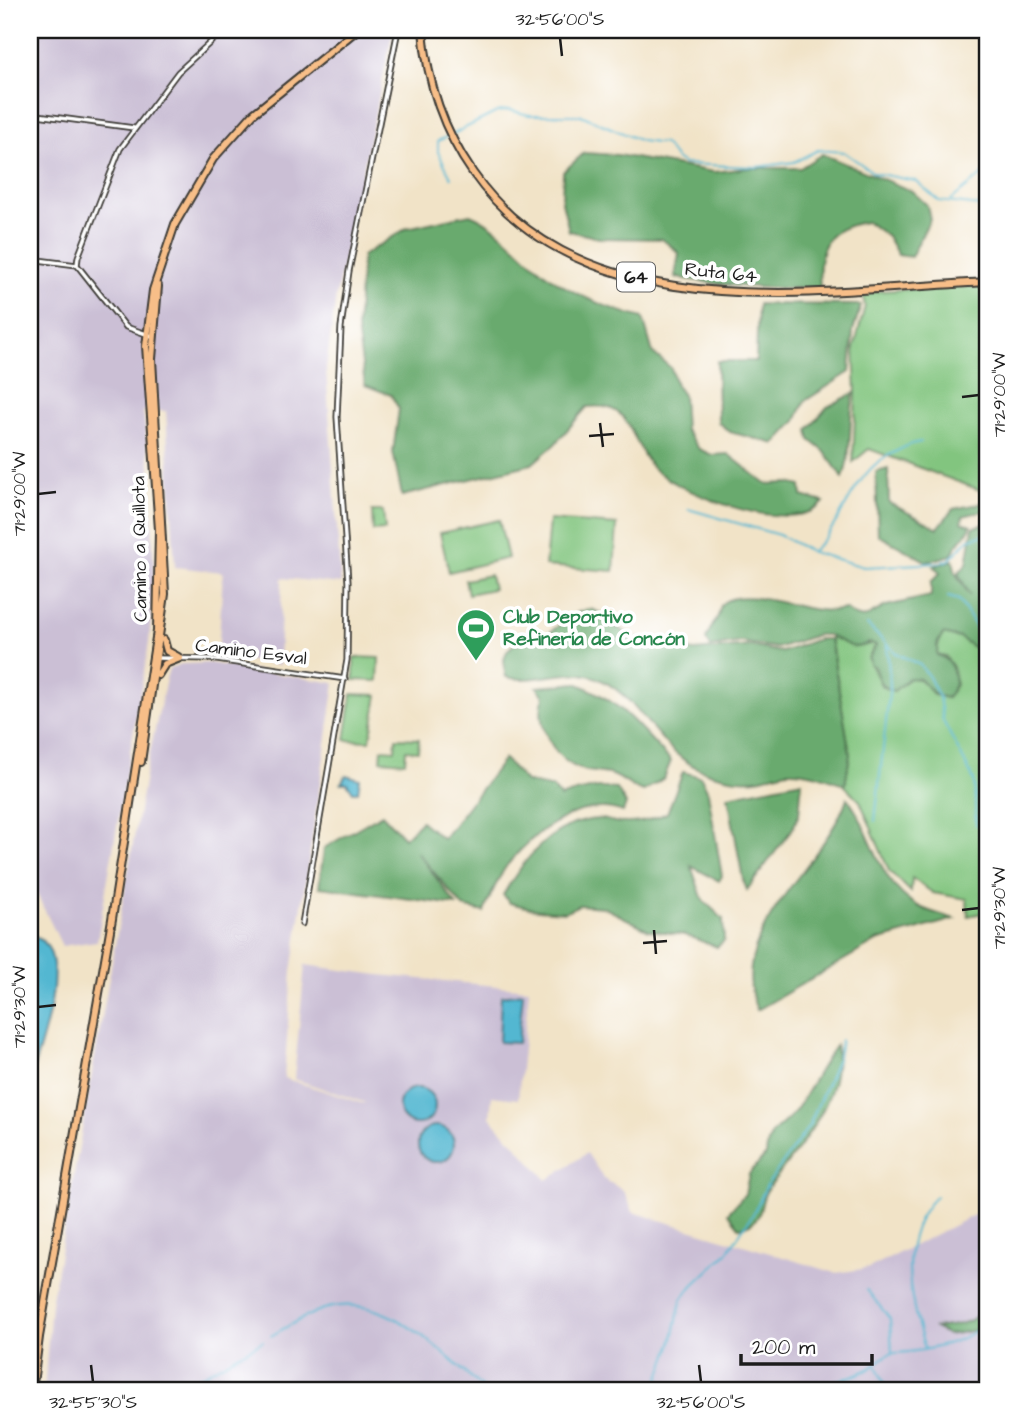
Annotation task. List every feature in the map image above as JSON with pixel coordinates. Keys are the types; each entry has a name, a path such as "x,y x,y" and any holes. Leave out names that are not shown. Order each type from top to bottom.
{"main road":[{"path":"336,49 357,30"},
{"path":"336,49 364,30"},
{"name":"Ruta 64","path":"423,30 430,83 442,118 461,155 508,214 540,240 571,258 601,269 662,282 750,293 988,282"},
{"name":"Camino a Quillota","path":"32,1391 39,1337 152,694 160,566 149,336 153,290 166,246 190,194 223,145 264,105 336,49"},
{"name":"Camino a Quillota","path":"117,893 163,623 164,550 149,336"},
{"path":"152,694 161,668 180,658 166,649 163,623"}],"street":[{"path":"149,336 122,324 78,265 78,257 110,170 134,128 178,72 224,30"},
{"path":"302,924 345,679 348,582 337,417 341,337 349,271 398,30"},
{"path":"30,114 134,128"},
{"path":"30,259 78,265"},
{"name":"Camino Esval","path":"155,658 211,659 345,679"}],"shaded area":[{"path":"30,30 393,30 336,296 326,369 341,584 282,578 279,665 218,656 223,572 175,567 166,411 143,411 151,475 154,580 149,643 97,941 62,946 30,880"},
{"path":"210,663 335,683 292,972 284,1078 366,1103 294,1079 305,965 529,989 518,1099 492,1096 490,1117 547,1180 587,1153 604,1179 624,1191 633,1212 836,1273 869,1268 988,1208 988,1391 44,1391 51,1304 146,771 166,679 169,669 181,664"}],"green space":[{"path":"584,153 618,155 714,172 748,168 800,168 822,154 912,191 927,205 930,219 911,257 898,255 887,236 867,222 842,229 833,235 822,251 820,288 747,287 675,277 679,253 662,239 599,238 569,231 562,202 563,172"},
{"path":"470,214 491,226 536,266 568,288 605,306 643,318 653,353 671,368 676,385 683,395 685,430 699,449 712,455 728,454 766,484 788,483 801,486 802,496 824,502 809,512 789,516 740,509 690,491 655,470 622,417 614,410 599,407 587,407 555,444 532,464 402,496 393,452 399,409 391,395 365,385 357,329 362,256 407,228"},
{"path":"988,285 988,493 869,449 853,462 856,393 854,348 865,306 862,292"},
{"path":"758,304 861,305 853,331 850,372 805,401 796,421 775,444 730,432 718,422 717,361 756,361"},
{"path":"854,393 848,457 843,478 824,451 810,440 808,430 827,407"},
{"path":"888,469 889,503 938,528 953,509 988,502 988,510 963,516 962,522 971,525 952,555 927,562 878,535 876,472"},
{"path":"372,511 383,511 385,530 373,531"},
{"path":"499,520 508,558 449,572 440,533"},
{"path":"549,520 617,525 614,571 545,566"},
{"path":"988,523 988,656 960,638 943,634 937,644 937,655 946,659 951,666 955,685 947,698 935,695 920,679 909,678 894,691 885,687 880,682 875,667 870,664 869,658 876,645 869,643 858,647 850,646 828,635 817,635 777,648 741,642 711,647 706,640 721,605 736,598 766,599 817,610 845,609 864,618 886,606 931,596 931,582 940,573 934,566 953,560 956,574 970,596 958,573 967,564 973,527"},
{"path":"490,575 493,589 468,594 465,580"},
{"path":"590,609 604,614 610,624 634,637 694,651 750,646 782,652 818,639 830,639 850,754 845,785 795,771 749,780 709,773 677,754 630,701 601,680 578,674 530,679 506,677 504,660 511,646 538,639 575,614"},
{"path":"943,634 960,638 988,657 988,912 968,916 967,899 933,893 912,878 911,892 889,871 860,801 845,786 850,754 830,636 856,647 876,645 868,658 882,687 894,691 909,678 920,679 934,695 947,698 956,685 953,667 946,657 937,655"},
{"path":"354,657 379,658 378,681 354,680"},
{"path":"576,683 606,698 639,726 671,761 664,778 644,791 615,776 583,770 563,759 544,729 544,696 537,687"},
{"path":"352,694 378,695 370,741 345,740"},
{"path":"396,738 419,739 418,751 406,750 405,762 381,760 382,749 395,750"},
{"path":"504,759 526,782 553,788 560,797 588,789 617,789 626,804 623,812 607,808 591,809 575,813 545,829 508,864 484,912 463,907 417,852 456,905 319,887 324,848 382,814 404,838 421,821 443,839"},
{"path":"683,772 701,777 708,792 722,876 719,881 691,866 703,900 723,919 724,941 717,947 685,935 649,930 603,907 579,905 565,912 538,910 510,903 503,895 530,856 553,835 567,827 600,819 635,823 667,813"},
{"path":"802,781 799,814 793,828 747,890 728,796"},
{"path":"847,798 893,884 918,906 955,919 877,941 757,1010 750,981 754,954 765,927 781,900 819,849"},
{"path":"836,1045 833,1085 826,1104 805,1139 769,1187 758,1216 740,1228 728,1213 745,1194 749,1174 766,1155 770,1138 798,1107"},
{"path":"988,1263 988,1328 948,1335 935,1328 967,1322 978,1314 984,1298 979,1285"}],"water":[{"path":"346,775 360,779 358,792 353,792 347,783 341,783"},
{"path":"30,934 44,942 51,954 54,971 50,1009 30,1080"},
{"path":"523,993 518,1043 499,1042 501,996"},
{"path":"417,1088 430,1093 435,1106 430,1119 417,1124 404,1119 399,1106 404,1093"},
{"path":"436,1126 449,1131 454,1144 449,1157 436,1162 423,1157 418,1144 423,1131"}],"waterway":[{"path":"453,134 497,112 509,110 529,115 581,115 641,141 664,144 676,159 684,164 756,167 794,162 818,150 844,152 874,173 916,181 939,201 988,207"},
{"path":"448,136 438,141 438,152 451,177"},
{"path":"951,200 988,170"},
{"path":"813,550 834,525 868,471 880,460 911,444 921,442"},
{"path":"688,509 779,535 812,552 864,567 939,563 949,560 970,538 988,534"},
{"path":"948,597 959,600 988,646"},
{"path":"867,625 896,653 920,665 929,677 939,697 943,721 974,780 976,825"},
{"path":"875,821 890,685 887,645"},
{"path":"655,1391 672,1343 681,1301 688,1290 727,1253 753,1214 767,1185 809,1126 838,1057 841,1040"},
{"path":"925,1349 914,1310 909,1270 910,1250 923,1213 936,1196"},
{"path":"867,1290 890,1319 892,1354"},
{"path":"271,1336 324,1309 348,1306 370,1309 392,1317 412,1329 486,1391"},
{"path":"811,1391 867,1370 891,1354 943,1345 988,1324"},
{"path":"174,1391 263,1341"},
{"path":"877,1367 887,1391"}],"place":[{"name":"Club Deportivo Refinería de Concón","path":"476,662"}]}
